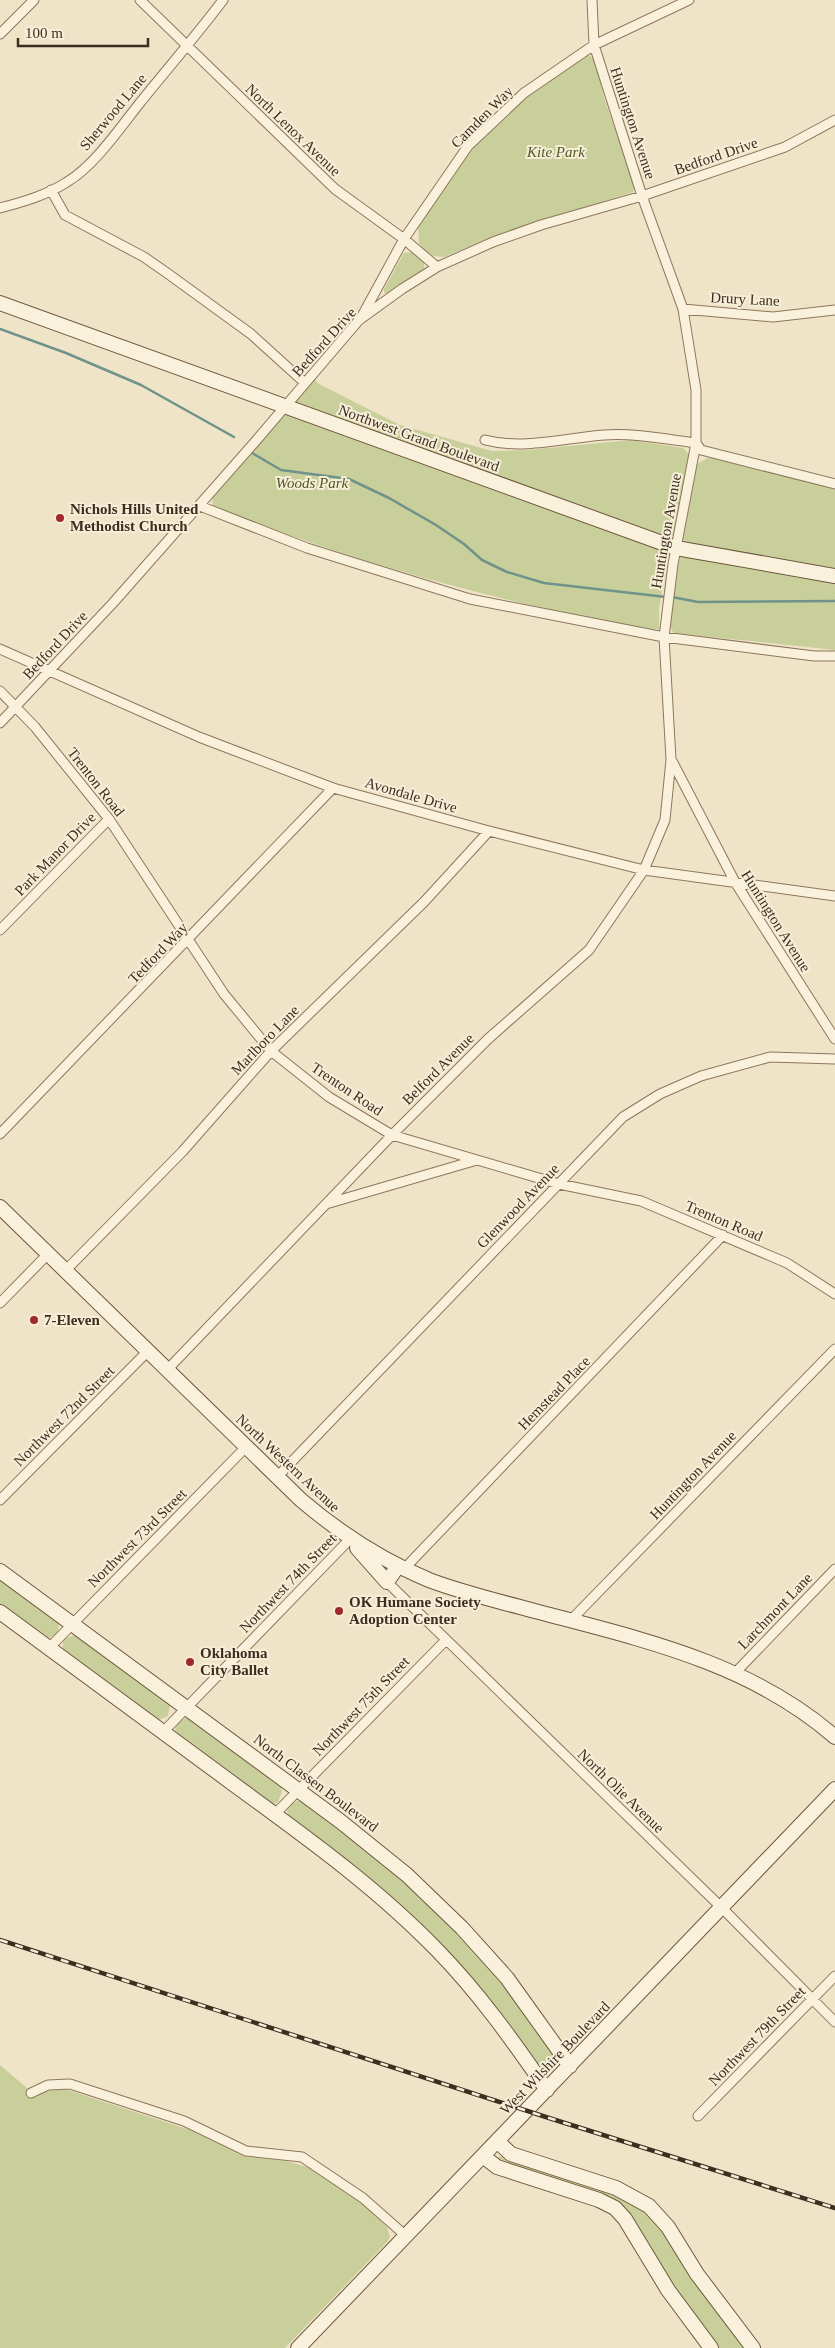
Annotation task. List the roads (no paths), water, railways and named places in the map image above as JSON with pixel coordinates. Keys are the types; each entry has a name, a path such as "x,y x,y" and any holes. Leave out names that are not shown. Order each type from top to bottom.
{"street":[{"path":"0,34 34,0"},
{"name":"North Lenox Avenue","path":"140,0 334,189 404,240 436,267"},
{"name":"Sherwood Lane","path":"0,208 30,200 68,182 99,153 170,65 188,47 223,0"},
{"name":"Huntington Avenue","path":"592,0 594,45 642,196 683,309 696,390 696,443 676,548 664,637 671,759 735,882 835,1039"},
{"name":"Camden Way","path":"359,320 404,240 468,146 524,93 594,45 689,0"},
{"name":"Bedford Drive","path":"0,723 50,671 200,506 359,320 436,267 493,242 541,225 642,196 786,147 835,120"},
{"path":"52,190 65,215 144,258 167,273 251,334 305,383"},
{"name":"Northwest Grand Boulevard","path":"0,303 676,548 835,576"},
{"name":"Drury Lane","path":"683,309 773,317 835,310"},
{"name":"Northwest Grand Boulevard","path":"485,440 504,445 632,434 696,443 701,450 835,484"},
{"path":"200,506 307,548 470,599 664,637 814,656 835,656"},
{"name":"Avondale Drive","path":"0,649 199,737 333,788 489,832 644,870 835,896"},
{"name":"Trenton Road","path":"0,691 16,706 65,763 109,819 224,994 272,1051 329,1097 392,1135 559,1184 641,1201 787,1263 835,1294"},
{"name":"Belford Avenue","path":"167,1370 392,1135 488,1039 588,950 644,870 665,820 671,759"},
{"name":"Tedford Way","path":"0,1134 188,941 333,788"},
{"name":"Park Manor Drive","path":"0,930 109,819"},
{"name":"Marlboro Lane","path":"65,1271 182,1152 272,1051 424,902 489,832"},
{"name":"Glenwood Avenue","path":"277,1477 623,1117 660,1094 701,1076 770,1057 835,1059"},
{"path":"326,1204 477,1160"},
{"name":"North Western Avenue","path":"0,1207 301,1500 350,1539 401,1567 455,1589 672,1648 735,1673 784,1700 835,1737"},
{"name":"Hemstead Place","path":"401,1567 724,1236"},
{"path":"0,1303 48,1254"},
{"name":"Huntington Avenue","path":"570,1621 835,1349"},
{"name":"Northwest 72nd Street","path":"0,1500 148,1351"},
{"name":"Northwest 73rd Street","path":"49,1648 246,1447"},
{"path":"350,1539 387,1582 401,1567"},
{"name":"Northwest 74th Street","path":"163,1732 350,1539"},
{"name":"Larchmont Lane","path":"735,1673 835,1569"},
{"name":"North Classen Boulevard","path":"0,1571 298,1790 370,1844 407,1875 456,1921 507,1978 570,2066"},
{"name":"North Olie Avenue","path":"387,1582 722,1908 835,2022"},
{"path":"0,1612 275,1814 368,1885 432,1944 490,2010 547,2090"},
{"name":"Northwest 75th Street","path":"275,1814 446,1640"},
{"name":"West Wilshire Boulevard","path":"298,2348 835,1790"},
{"name":"Northwest 79th Street","path":"698,2116 835,1976"},
{"path":"31,2093 48,2085 70,2084 184,2121 246,2151 302,2157 363,2198 406,2236"},
{"path":"497,2141 511,2154 616,2188 649,2206 668,2227 697,2274 753,2348"},
{"path":"483,2156 497,2167 599,2200 615,2208 625,2219 668,2290 711,2348"}],"waterway":[{"path":"0,329 66,353 141,385 234,437"},
{"path":"252,453 281,470 349,479 389,498 436,525 464,544 482,560 507,572 544,583 666,597"},
{"path":"672,597 698,602 835,601"}],"railway":[{"path":"0,1940 549,2118 835,2208"}],"place":[{"name":"Nichols Hills United Methodist Church","path":"60,518"},
{"name":"7-Eleven","path":"34,1320"},
{"name":"OK Humane Society Adoption Center","path":"339,1611"},
{"name":"Oklahoma City Ballet","path":"190,1662"}],"park label":[{"name":"Kite Park","path":"556,152"},
{"name":"Woods Park","path":"312,483"}]}
